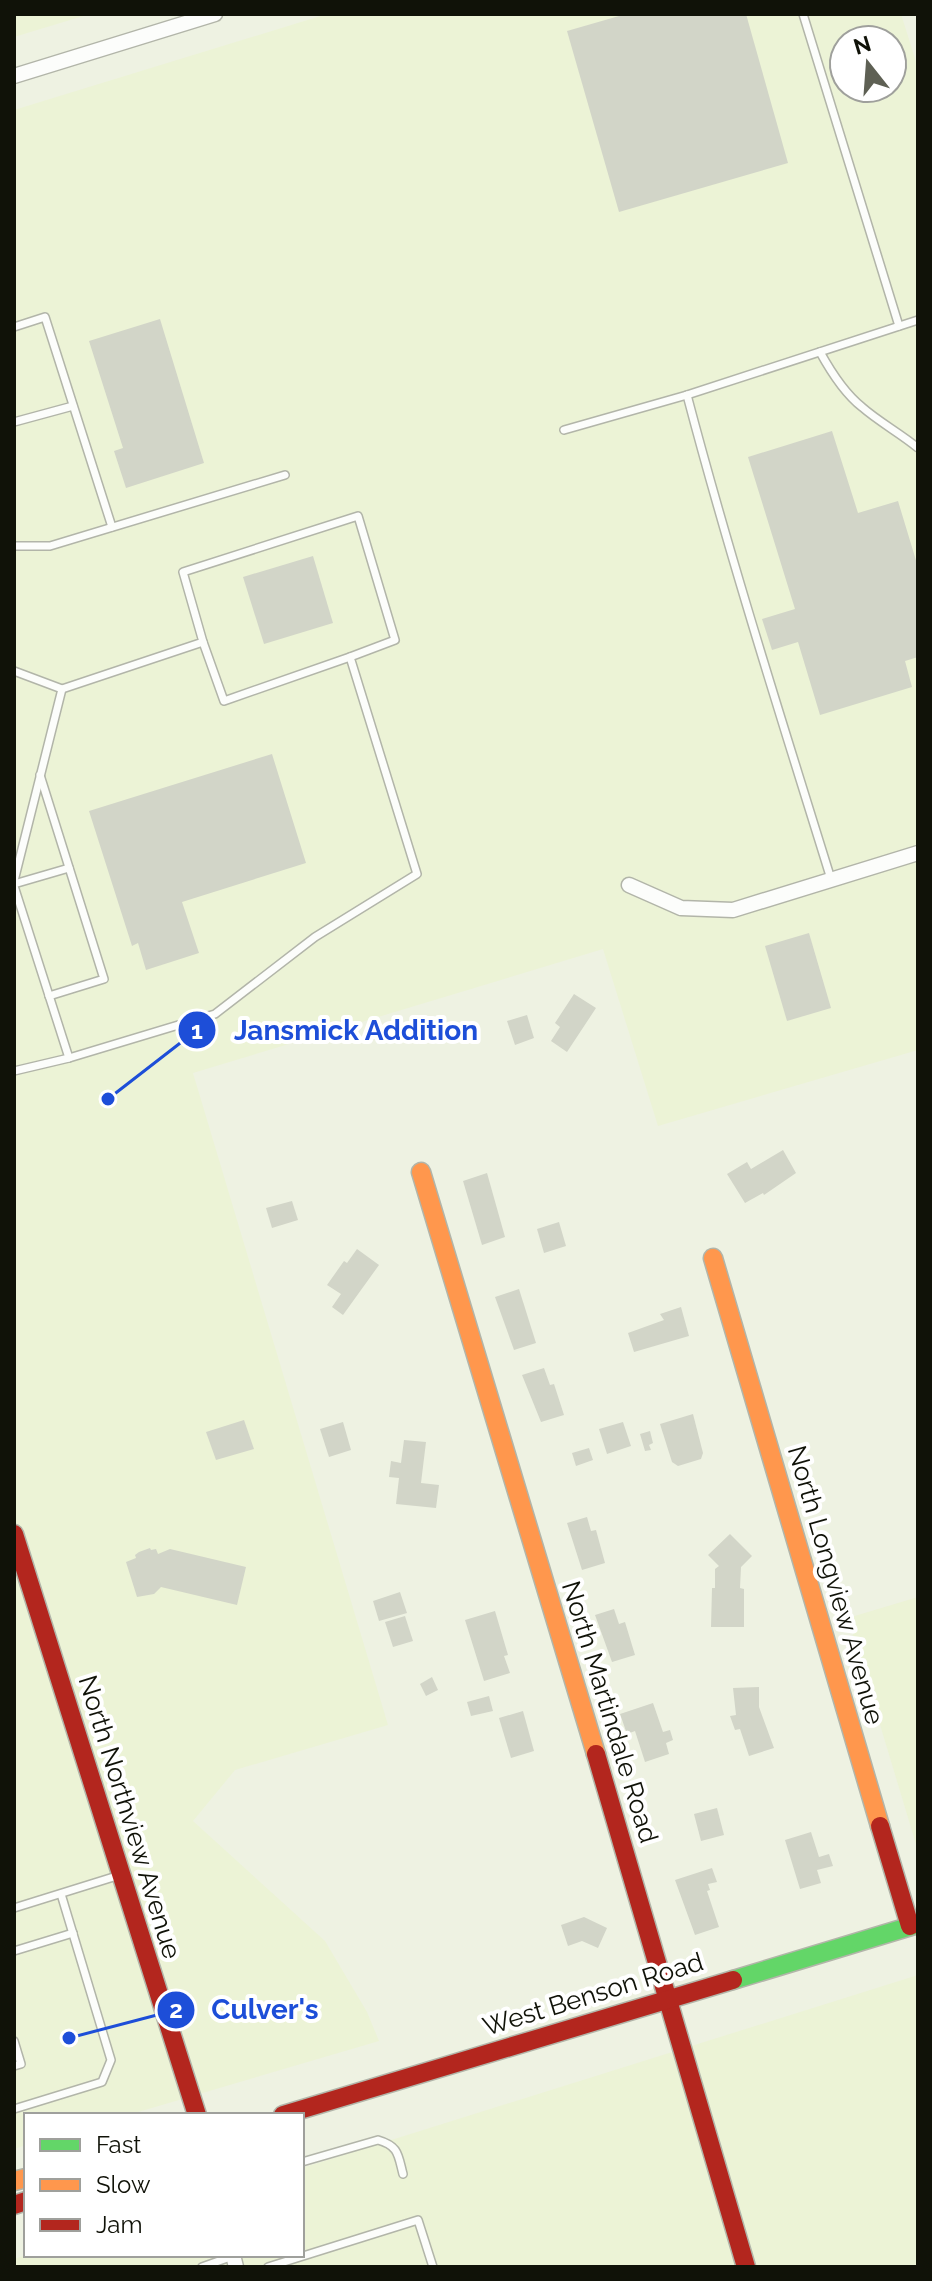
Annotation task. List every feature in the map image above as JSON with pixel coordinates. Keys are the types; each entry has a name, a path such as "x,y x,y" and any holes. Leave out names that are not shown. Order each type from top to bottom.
{"street":[{"path":"14,76 215,14"},
{"path":"629,885 681,908 733,910 918,853"},
{"name":"North Martindale Road","path":"421,1172 669,1999 746,2267"},
{"name":"North Longview Avenue","path":"713,1258 914,1925"},
{"name":"North Northview Avenue","path":"14,1534 196,2113"},
{"name":"West Benson Road","path":"289,2113 914,1925"},
{"path":"304,2114 325,2102"}],"lane":[{"path":"803,14 899,326"},
{"path":"14,327 45,317 112,527"},
{"path":"564,430 687,395 918,320"},
{"path":"820,352 835,378 861,407 893,427 918,448"},
{"path":"687,395 738,579 831,879"},
{"path":"14,422 73,406"},
{"path":"14,546 50,546 285,475"},
{"path":"358,516 395,640 224,701 203,642 183,572 358,516"},
{"path":"14,671 62,689 203,642"},
{"path":"14,1071 69,1058 215,1014 315,937 417,874 350,657"},
{"path":"62,689 14,884 69,1058"},
{"path":"40,775 104,979 49,996"},
{"path":"14,884 69,868"},
{"path":"14,1908 120,1875"},
{"path":"14,2109 102,2082 111,2060 61,1894"},
{"path":"14,1951 73,1933"},
{"path":"14,2041 21,2064 14,2066"},
{"path":"304,2161 378,2140 391,2143 398,2152 403,2174"},
{"path":"304,2256 418,2220 433,2267"},
{"path":"202,2267 228,2257"},
{"path":"268,2267 300,2257"}],"shaded area":[{"path":"14,14 90,14 14,37"},
{"path":"327,14 901,14 904,24 828,24 828,104 908,104 908,36 918,68 918,1050 658,1126 603,949 193,1073 388,1725 235,1770 193,1821 325,1941 367,2012 379,2041 135,2113 24,2113 24,2146 14,2149 14,110"},
{"path":"918,1597 918,1851 848,1618"},
{"path":"918,1975 918,2267 14,2267 14,2259 24,2256 304,2257 304,2167"}],"building":[{"path":"626,14 746,14 788,163 619,212 567,31"},
{"path":"160,319 204,463 126,488 114,451 123,448 89,341"},
{"path":"832,431 858,513 898,501 918,567 918,657 905,661 912,687 820,715 798,642 772,650 762,619 795,609 748,457"},
{"path":"313,556 333,623 264,644 243,577"},
{"path":"272,754 306,863 182,902 199,953 146,970 138,943 132,946 89,811"},
{"path":"809,933 831,1008 787,1021 765,946"},
{"path":"574,994 596,1008 567,1052 551,1041 560,1027 555,1023"},
{"path":"527,1015 534,1038 515,1045 507,1021"},
{"path":"783,1150 796,1173 764,1195 745,1203 727,1174 747,1162 751,1169"},
{"path":"487,1173 505,1237 482,1245 463,1181"},
{"path":"292,1201 298,1220 272,1228 266,1208"},
{"path":"559,1222 566,1246 544,1253 537,1229"},
{"path":"357,1249 379,1265 343,1315 332,1307 341,1294 327,1285"},
{"path":"519,1289 536,1343 514,1350 495,1297"},
{"path":"681,1307 689,1336 634,1352 628,1333 664,1320 660,1314"},
{"path":"544,1368 550,1385 554,1384 564,1415 541,1422 522,1375"},
{"path":"693,1414 703,1453 701,1459 678,1466 672,1462 660,1424"},
{"path":"244,1420 254,1449 216,1460 206,1432"},
{"path":"343,1422 351,1450 329,1457 320,1429"},
{"path":"623,1422 631,1446 607,1454 599,1429"},
{"path":"650,1431 653,1443 649,1445 651,1450 645,1451 640,1434"},
{"path":"404,1440 426,1442 421,1483 439,1485 436,1508 396,1504 399,1478 389,1477 391,1461 401,1463"},
{"path":"589,1448 593,1460 576,1466 572,1453"},
{"path":"587,1517 591,1531 596,1530 605,1563 582,1570 567,1523"},
{"path":"730,1534 752,1556 741,1567 744,1627 711,1627 712,1588 715,1588 715,1569 719,1566 708,1555"},
{"path":"150,1548 156,1549 158,1554 170,1549 246,1567 237,1605 161,1587 154,1594 137,1597 126,1562"},
{"path":"400,1592 407,1613 379,1621 373,1601"},
{"path":"614,1609 619,1624 625,1622 635,1655 612,1662 595,1615"},
{"path":"495,1611 510,1673 484,1681 465,1620"},
{"path":"405,1616 413,1641 393,1647 385,1622"},
{"path":"432,1677 438,1690 426,1696 420,1684"},
{"path":"759,1687 759,1707 774,1748 749,1756 740,1729 735,1730 730,1716 736,1715 733,1688"},
{"path":"489,1696 493,1711 471,1716 467,1702"},
{"path":"653,1703 663,1732 670,1730 673,1740 666,1743 669,1754 645,1762 635,1731 627,1734 620,1714"},
{"path":"523,1711 534,1751 511,1758 499,1718"},
{"path":"717,1808 724,1835 701,1841 694,1814"},
{"path":"811,1832 819,1857 829,1854 833,1866 817,1870 821,1883 800,1889 785,1840"},
{"path":"712,1868 717,1882 708,1884 710,1890 707,1891 719,1927 695,1935 675,1880"},
{"path":"584,1917 607,1928 598,1948 582,1941 568,1946 561,1925"}],"traffic: fast":[{"path":"733,1980 918,1924"}],"traffic: slow":[{"path":"421,1172 596,1754"},
{"path":"713,1258 880,1826"},
{"path":"14,2181 24,2178"}],"traffic: jam":[{"path":"14,1534 196,2113"},
{"path":"596,1754 746,2267"},
{"path":"880,1826 910,1926"},
{"path":"290,2113 733,1980"},
{"path":"14,2205 24,2202"}],"place":[{"name":"Jansmick Addition","path":"108,1099"},
{"name":"Culver's","path":"69,2038"}]}
